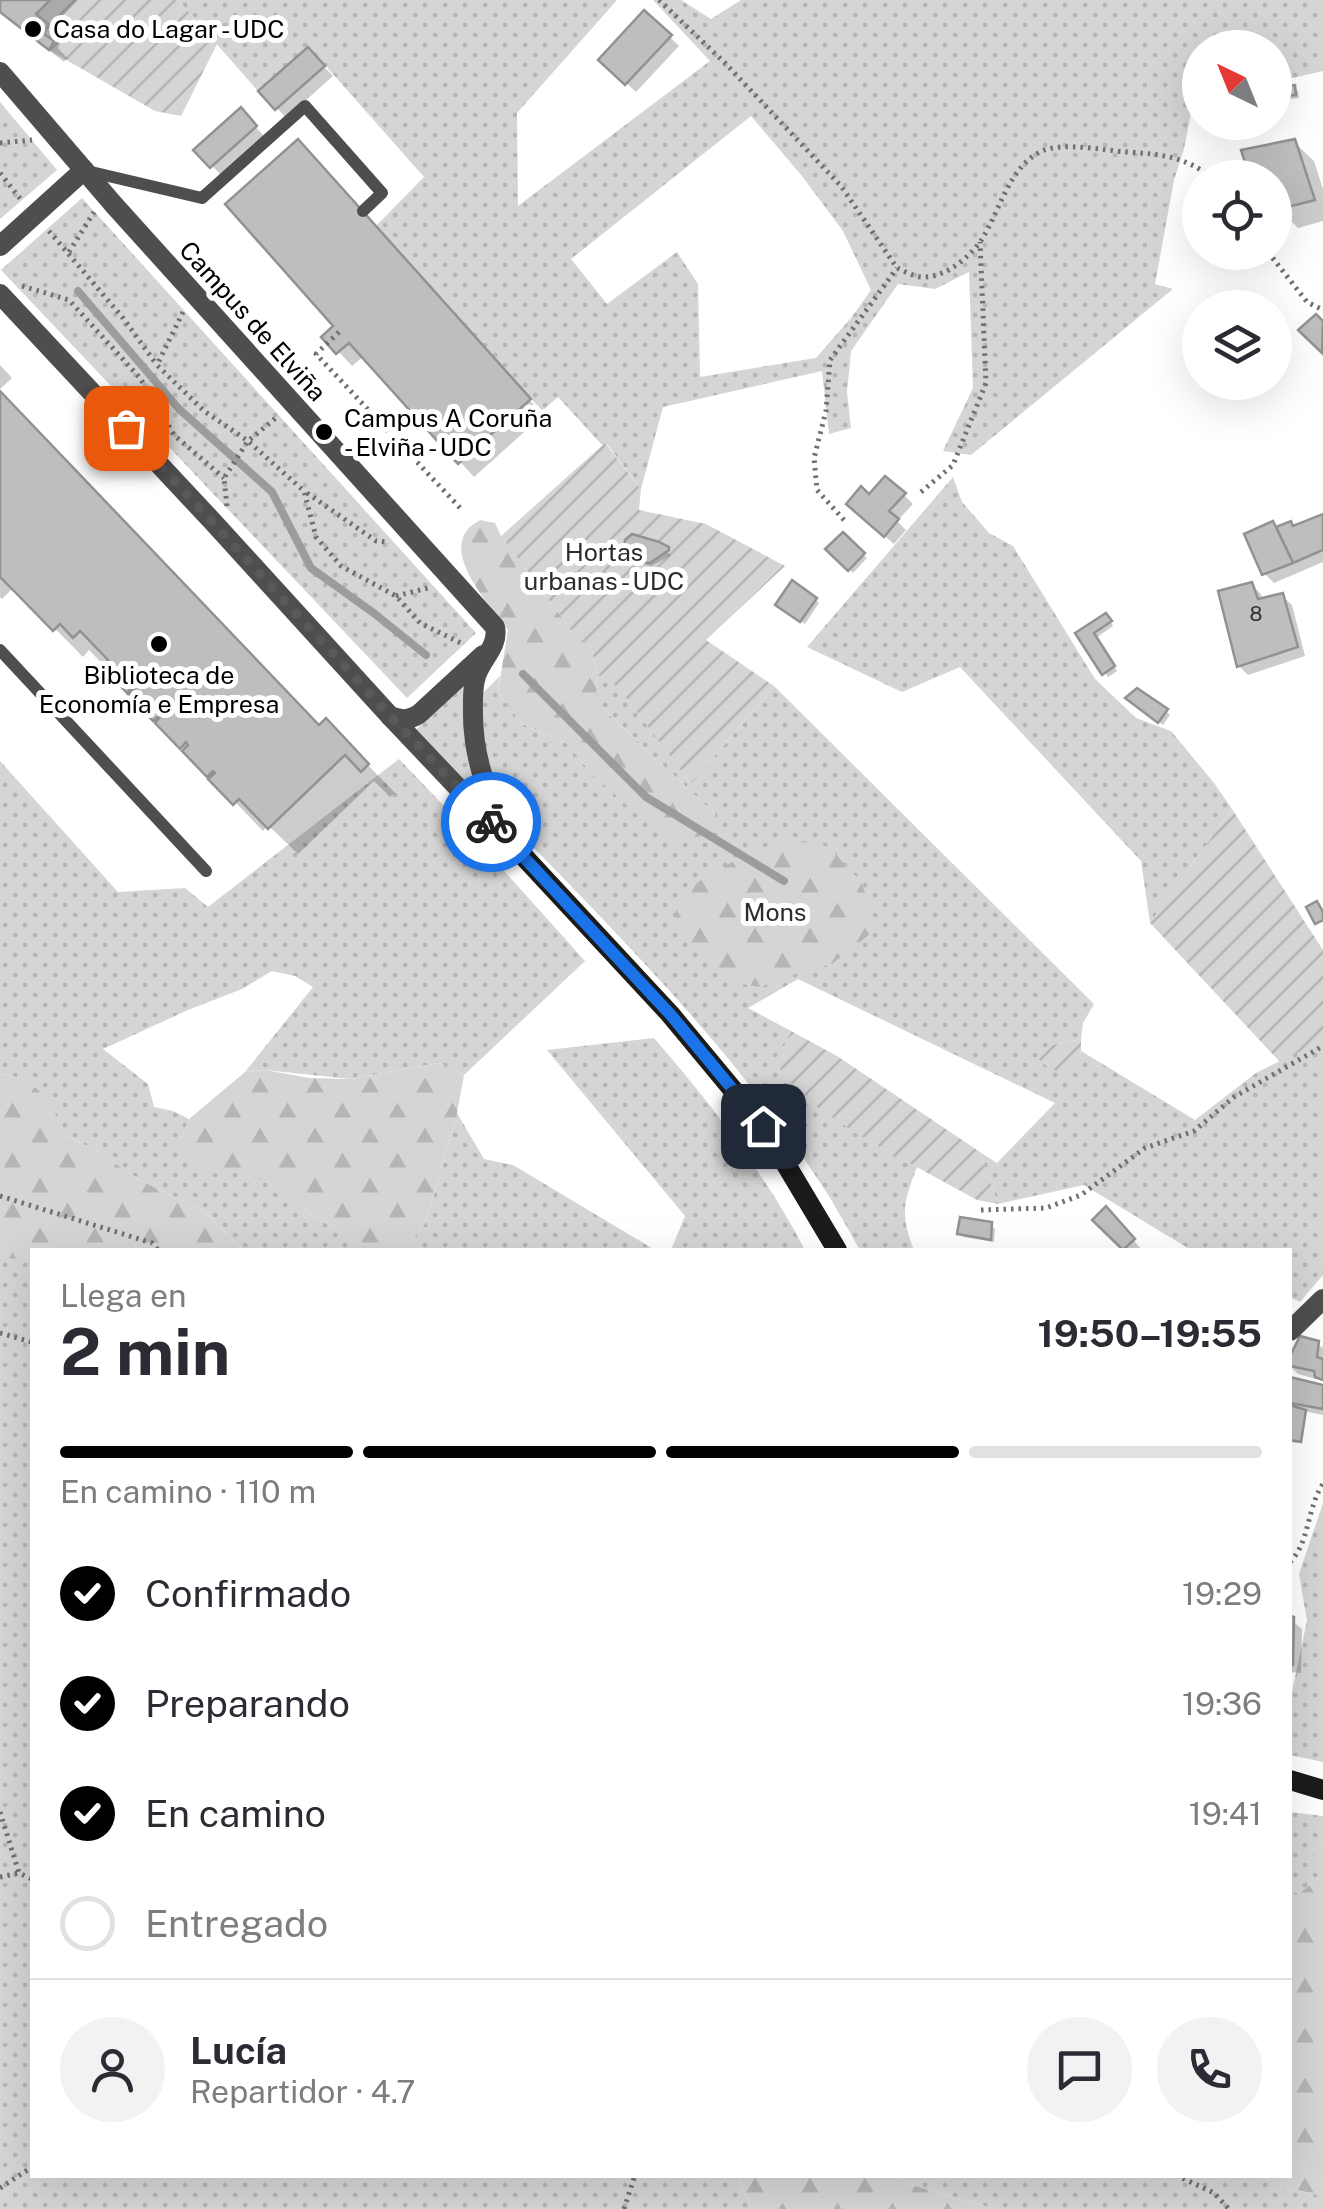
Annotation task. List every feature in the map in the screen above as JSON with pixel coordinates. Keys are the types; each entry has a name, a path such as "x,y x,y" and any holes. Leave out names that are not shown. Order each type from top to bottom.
{"street":[{"name":"Campus de Elviña","path":"0,72 114,206 495,627 488,650"},
{"path":"0,246 84,170"},
{"path":"1,295 670,1014 763,1126 836,1248"},
{"path":"390,716 402,720 419,714 488,650"},
{"path":"488,650 473,691 473,744 488,793 514,846"},
{"path":"1292,1329 1323,1299"},
{"path":"1292,1781 1323,1790"}],"lane":[{"path":"84,170 202,198 306,106 382,192 362,211"},
{"path":"0,650 206,872"}],"path":[{"path":"659,0 725,63 841,186 897,268 911,275 925,278 942,273 980,242 1013,179 1028,160 1044,150 1062,147 1164,154 1182,160"},
{"path":"0,174 123,318 157,366 204,411 248,442 304,492 376,540 422,544"},
{"path":"69,252 94,212 114,206"},
{"path":"922,492 954,465 986,383 980,242"},
{"path":"844,520 817,490 815,474 814,458 826,412 830,360 897,268"},
{"path":"1282,270 1307,302 1323,310"},
{"path":"1,295 14,284 69,300 140,378 174,434 227,475 248,442 293,403"},
{"path":"157,366 192,291"},
{"path":"339,332 316,354 462,510"},
{"path":"304,492 316,537 341,566 396,596 420,623 464,644 488,650"},
{"path":"396,596 454,580"},
{"path":"981,1210 1046,1208 1081,1195 1145,1148 1194,1130 1234,1098 1323,1046"},
{"path":"0,1196 152,1243 156,1248"},
{"path":"0,1334 30,1342"},
{"path":"1292,1560 1298,1554 1316,1494 1323,1484"},
{"path":"0,1812 20,1872 30,1878"},
{"path":"0,1877 20,1872"},
{"path":"0,2188 30,2168"},
{"path":"624,2209 634,2178"},
{"path":"1182,2178 1214,2193 1229,2209"}],"green space":[{"path":"50,0 178,0 217,44 181,116 155,111 49,50 54,42 44,34 48,24 36,14"},
{"path":"178,0 617,0 517,113 518,206 710,61 653,0 681,0 711,19 741,0 1323,0 1323,71 1292,78 1292,30 1182,30 1182,140 1186,140 1174,180 1155,284 1173,289 971,455 943,451 973,388 969,272 935,289 898,284 851,351 847,392 851,428 829,434 822,371 663,407 641,489 606,443 602,445 558,397 542,411 376,226 424,177 309,47 258,91","holes":["751,116 843,231 871,290 816,358 700,377 698,284 677,252 607,304 571,259"]},
{"path":"0,102 57,170 0,219"},
{"path":"82,198 476,633 407,698 1,270"},
{"name":"Hortas urbanas - UDC","path":"605,443 641,489 639,510 706,524 785,566 706,640 774,686 691,784 619,688 597,674 591,646 572,631 501,536"},
{"path":"953,477 962,502 989,533 1013,546 1095,679 1136,718 1171,731 1232,809 1150,923 1141,861 960,667 902,692 807,647"},
{"path":"480,520 495,523 572,631 591,646 597,674 596,702 716,815 701,836 669,843 592,774 567,743 522,724 498,692 508,630 473,582 462,555 467,530"},
{"path":"597,674 619,687 691,784 774,686 1094,1004 1083,1023 1081,1039 1051,1045 1074,1069 1081,1051 1195,1120 1256,1073 1323,1039 1323,1275 1300,1302 1292,1298 1292,1248 1188,1248 1084,1185 998,1204 980,1152 997,1163 1055,1103 798,979 748,1008 791,1031 783,1049 860,1136 917,1167 905,1208 913,1248 859,1248 823,1187 748,1083 672,994 511,824 495,792 484,742 480,696 500,676 498,692 522,724 567,743 592,774 716,815 596,702"},
{"path":"465,685 464,738 475,783 469,789 413,732"},
{"path":"399,759 585,961 464,1075 439,1063 350,1079 265,1070 245,1072 313,987 295,976 272,971 242,989 103,1049 148,1084 154,1107 189,1119 180,1141 279,1187 313,1216 368,1248 241,1248 203,1210 141,1181 99,1152 66,1136 48,1100 26,1079 0,1074 0,761 118,892 185,888 208,907"},
{"path":"1232,809 1323,950 1323,1039 1280,1062 1150,923"},
{"name":"Mons","path":"799,840 829,847 861,882 873,913 870,934 832,964 760,987 729,982 693,945 675,916 681,892 753,850"},
{"path":"791,1031 837,1056 980,1152 998,1204 977,1200 860,1136 801,1096 780,1069"},
{"path":"654,1038 736,1140 804,1248 672,1248 685,1216 547,1050"},
{"path":"1081,1039 1074,1069 1055,1070 1039,1059 1051,1045"},
{"path":"439,1063 464,1075 426,1222 406,1248 368,1248 313,1216 279,1187 241,1171 202,1175 185,1160 180,1141 189,1119 245,1072 265,1070 310,1078 350,1079"},
{"path":"0,1074 26,1079 48,1099 66,1136 99,1152 141,1181 203,1210 241,1248 30,1248 30,1261 0,1257"},
{"path":"457,1113 484,1159 513,1165 652,1248 406,1248 426,1222"},
{"path":"0,1216 30,1248 30,2178 739,2178 751,2209 0,2209"},
{"path":"1323,1503 1323,1762 1292,1755 1292,1692 1307,1621 1299,1574"},
{"path":"1292,1812 1323,1816 1323,1844 1314,1853 1319,1878 1297,1895 1292,1894"},
{"path":"1323,1844 1323,2196 1264,2178 1292,2178 1292,1894 1297,1895 1319,1878 1313,1853"},
{"path":"739,2178 902,2178 912,2185 995,2209 751,2209"},
{"path":"902,2178 1264,2178 1323,2196 1323,2209 995,2209 912,2185"}],"building":[{"name":"Casa do Lagar - UDC","path":"0,0 50,0 36,14 48,24 44,34 54,41 49,50 0,12"},
{"path":"644,10 672,35 625,85 598,60"},
{"path":"308,47 325,66 275,110 258,91"},
{"path":"241,107 257,126 210,168 193,150"},
{"path":"298,139 531,399 458,464 349,343 336,354 321,337 333,326 225,204"},
{"path":"1295,139 1315,200 1292,206 1292,160 1244,160 1241,150"},
{"path":"1316,314 1323,321 1322,353 1298,330"},
{"path":"0,391 319,725 326,718 369,764 361,772 345,755 268,829 239,799 233,805 208,779 215,773 207,777 182,751 188,745 186,742 180,749 155,723 160,715 153,721 128,695 135,688 127,693 102,667 108,660 80,631 73,638 60,624 53,631 0,577"},
{"path":"885,476 906,493 889,511 899,519 884,537 846,504 861,486 869,494"},
{"path":"1323,514 1323,550 1293,563 1276,527 1291,521 1293,526"},
{"path":"1273,521 1293,563 1262,575 1244,534"},
{"path":"843,532 865,553 848,571 825,549"},
{"path":"632,534 659,542 669,550 650,563 637,562 624,548 625,540"},
{"path":"792,580 817,598 800,622 775,605"},
{"path":"1252,582 1258,599 1283,593 1298,647 1237,667 1218,591"},
{"path":"1106,613 1112,621 1094,633 1115,666 1102,675 1075,633"},
{"path":"1137,688 1168,709 1158,723 1125,698"},
{"path":"1317,901 1323,920 1315,924 1306,907"},
{"path":"1106,1206 1135,1239 1121,1248 1092,1220"},
{"path":"960,1217 992,1222 991,1240 957,1234"},
{"path":"1300,1336 1319,1341 1317,1357 1323,1359 1323,1380 1315,1377 1314,1371 1292,1366 1292,1352"},
{"path":"1292,1377 1323,1385 1323,1409 1292,1403"},
{"path":"1292,1406 1306,1410 1301,1442 1292,1440"},
{"path":"1292,1616 1294,1617 1292,1665"}],"waterway":[{"path":"78,291 179,409 272,492 311,568 426,655"},
{"path":"523,674 646,797 784,881"}],"way so far":[{"path":"126,428 491,822"}],"place":[{"name":"Casa do Lagar - UDC","path":"33,29"},
{"name":"Campus A Coruña - Elviña - UDC","path":"324,432"},
{"name":"Biblioteca de Economía e Empresa","path":"159,644"}],"route":[{"path":"491,822 670,1014 763,1126"}]}
